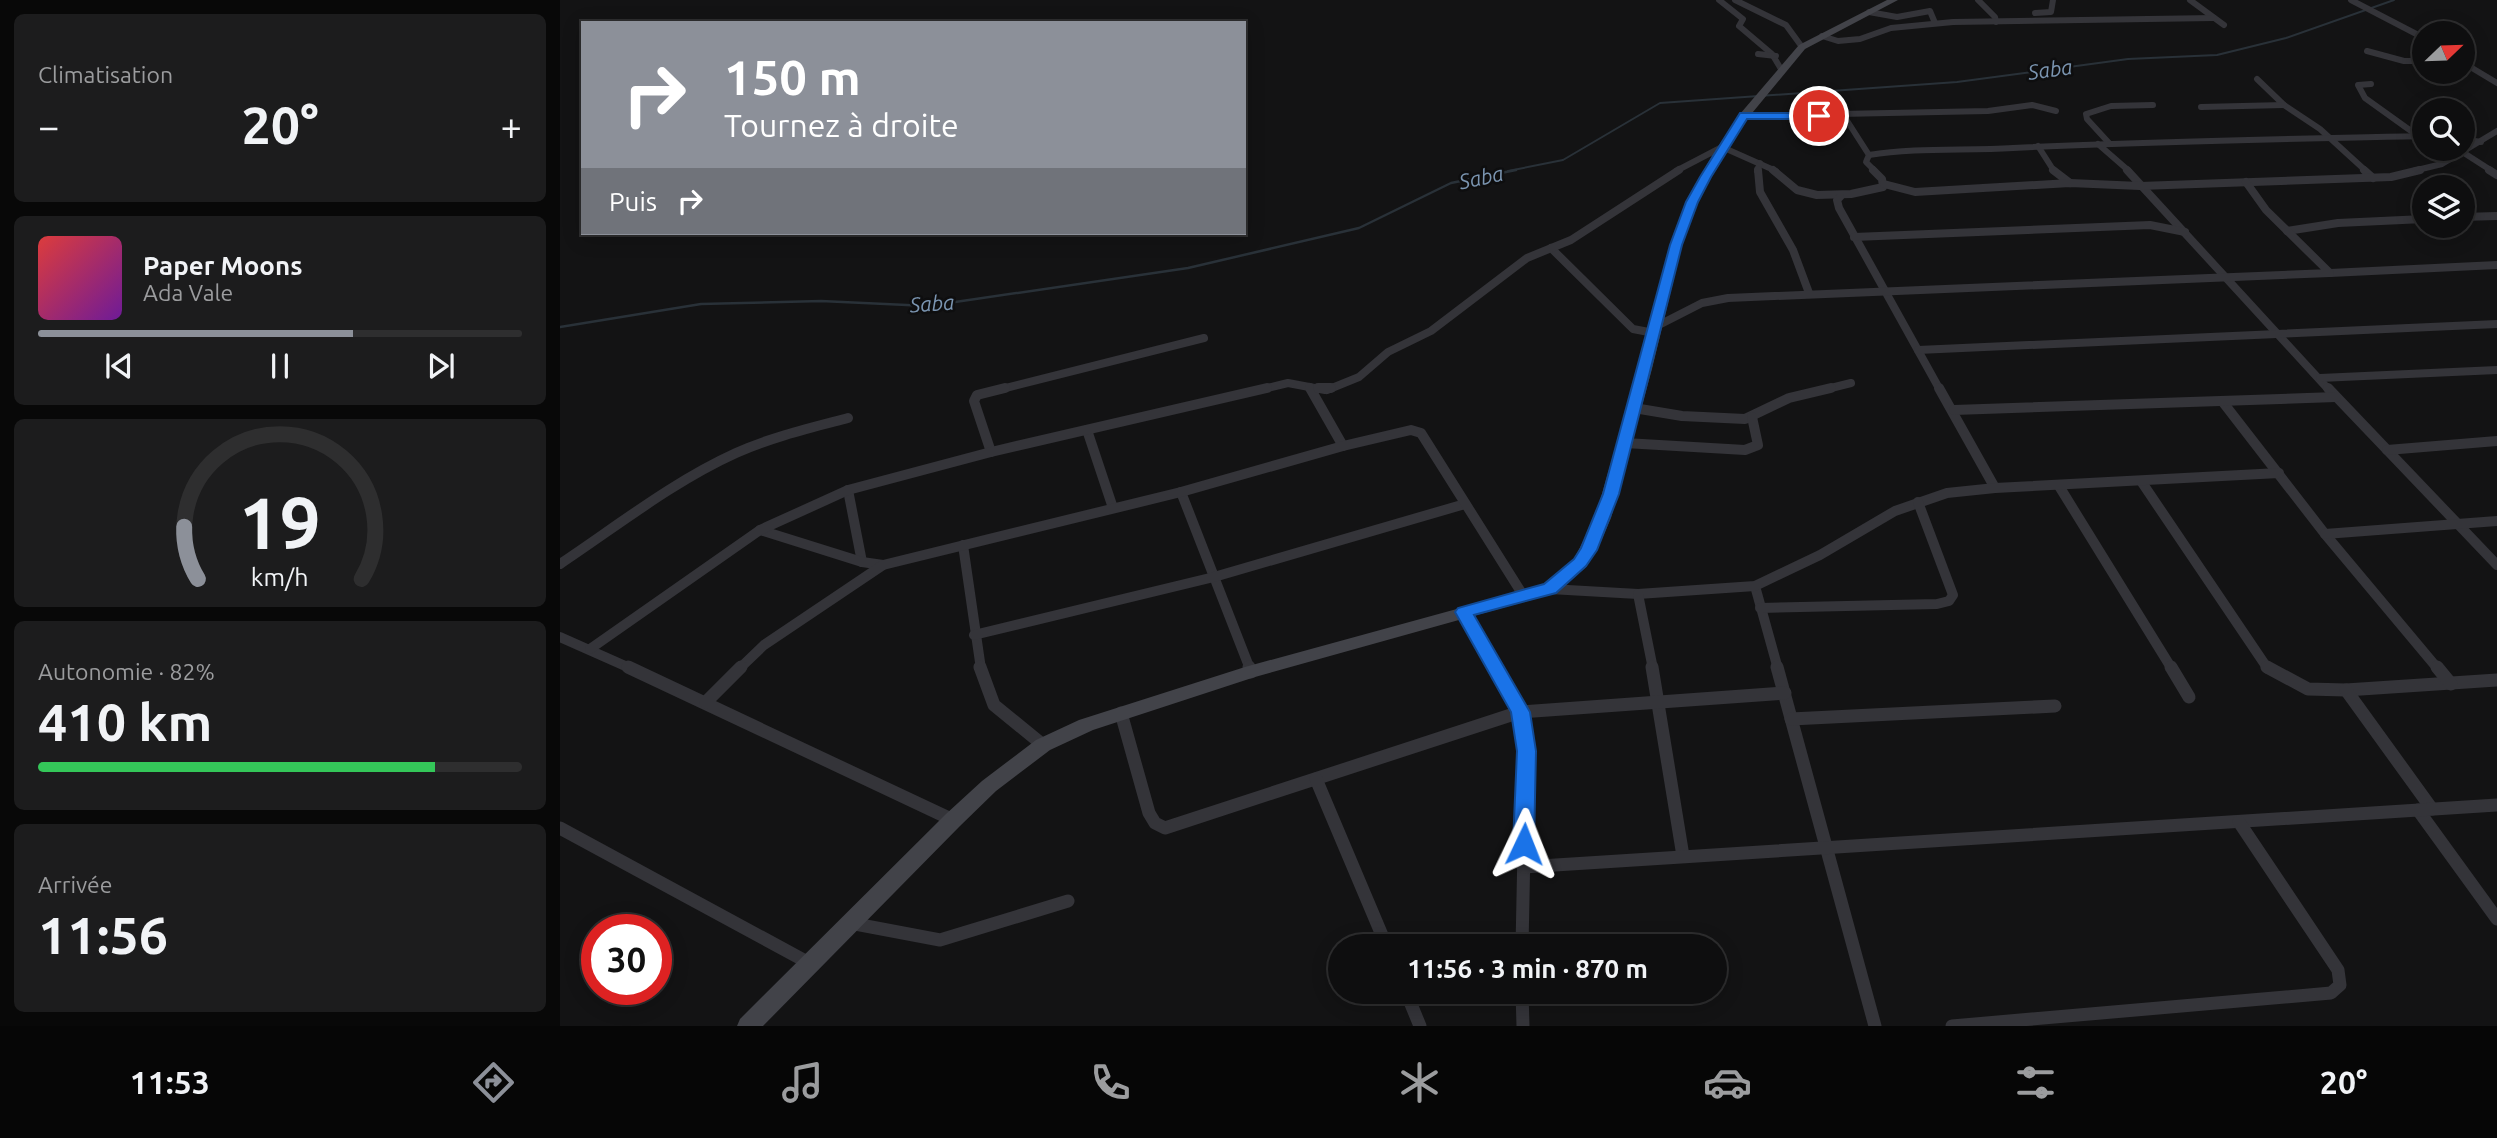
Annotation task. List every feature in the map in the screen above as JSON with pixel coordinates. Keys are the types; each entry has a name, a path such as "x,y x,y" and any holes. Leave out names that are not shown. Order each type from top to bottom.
{"street":[{"path":"1719,0 1742,18 1739,26 1746,36 1770,49 1779,62"},
{"path":"1735,0 1786,25 1802,47"},
{"path":"1550,589 1580,563 1603,518 1683,224 1722,147 1779,62 1822,36 1894,0"},
{"path":"1978,0 1995,17 1996,22"},
{"path":"2035,13 2051,12 2053,0"},
{"path":"2190,0 2224,25"},
{"path":"2351,0 2412,32"},
{"path":"1869,12 1896,17 1931,12 1934,23"},
{"path":"1822,36 1838,41 1860,40 1891,28 1934,23 2214,18"},
{"path":"1786,25 1792,19"},
{"path":"2367,51 2412,61"},
{"path":"1758,54 1779,62"},
{"path":"2475,70 2497,83"},
{"path":"2257,79 2284,105 2320,129 2373,178"},
{"path":"2371,84 2358,85 2365,98 2412,130"},
{"path":"1744,116 1988,111 2032,105 2056,111"},
{"path":"2109,143 2087,119 2086,114 2111,106 2153,105"},
{"path":"2201,107 2284,105"},
{"path":"1844,116 1869,155"},
{"path":"2475,146 2497,131"},
{"path":"1869,155 1905,149 2412,136"},
{"path":"2475,141 2481,142"},
{"path":"2098,144 2122,164 2336,397 2497,565"},
{"path":"2038,146 2054,172 2070,183"},
{"path":"1722,147 1777,172 1798,191 1840,197 1879,188 1884,184"},
{"path":"590,649 760,530 848,490 991,452 1288,383 1326,390 1359,377 1388,352 1431,331 1527,258 1571,240 1661,179 1722,147"},
{"path":"1869,155 1866,162 1884,184 1915,192 2070,183 2140,186 2391,177 2426,169 2445,161"},
{"path":"2475,160 2497,174"},
{"path":"1760,163 1756,172 1758,188 1777,227 1787,237 1809,293"},
{"path":"2246,182 2257,200 2330,273"},
{"path":"1840,197 1837,201 1839,208 1854,237 1954,410 1995,488"},
{"path":"2475,217 2497,216"},
{"path":"2287,231 2338,223 2412,220"},
{"path":"1854,237 2150,225 2187,233"},
{"path":"1551,248 1633,329 1654,330 1675,315 1715,300 1884,289 1944,290 2228,279 2497,265"},
{"path":"1918,350 2497,324"},
{"path":"991,452 974,401 981,393 1204,338"},
{"path":"2320,378 2497,370"},
{"path":"1634,408 1682,416 1733,419 1752,417 1780,401 1851,383"},
{"path":"1309,387 1343,446"},
{"path":"1954,410 2336,397"},
{"path":"2222,401 2325,534 2451,684"},
{"path":"1625,443 1745,450 1758,445 1752,417"},
{"path":"560,564 682,484 734,454 780,436 848,418"},
{"path":"1087,430 1112,508"},
{"path":"706,702 741,665 772,639 883,565 1181,492 1404,431 1418,431 1523,595"},
{"path":"2387,450 2497,441"},
{"path":"748,1026 849,922 989,786 1043,745 1086,725 1251,672 1550,589 1637,594 1755,586 1820,555 1895,511 1947,494 1995,488 2279,473"},
{"path":"2141,481 2269,671 2308,689 2346,690 2497,680"},
{"path":"2059,486 2189,697"},
{"path":"848,490 862,562"},
{"path":"1181,492 1251,672"},
{"path":"1760,608 1937,604 1949,601 1953,595 1918,502"},
{"path":"974,635 1214,578 1465,504"},
{"path":"2325,534 2497,521"},
{"path":"760,530 862,562 883,565"},
{"path":"963,545 974,635 981,671 994,705 1043,745"},
{"path":"1755,586 1875,1026"},
{"path":"1637,594 1684,856"},
{"path":"1464,612 1520,712 1526,751 1522,934"},
{"path":"560,637 706,702 953,820"},
{"path":"2346,690 2497,919"},
{"path":"1121,713 1149,813 1155,823 1165,828 1520,712 1785,692"},
{"path":"1791,719 2055,706"},
{"path":"1316,779 1382,934"},
{"path":"1523,867 2497,805"},
{"path":"1952,1026 2331,993 2340,985 2338,970 2239,822"},
{"path":"560,828 809,963"},
{"path":"849,922 940,940 1068,901"},
{"path":"1411,1004 1420,1026"},
{"path":"1522,1004 1523,1026"}],"waterway":[{"name":"Saba","path":"1508,171 1563,160 1660,103 1957,82 2128,59 2217,55 2286,38 2394,0"},
{"name":"Saba","path":"560,327 701,304 821,301 928,306 1188,268 1359,228 1451,183 1516,170"}],"route":[{"path":"1524,844 1526,751 1520,712 1464,612 1550,589 1580,563 1595,537 1611,494 1676,245 1692,202 1705,177 1744,116 1819,116"}]}
